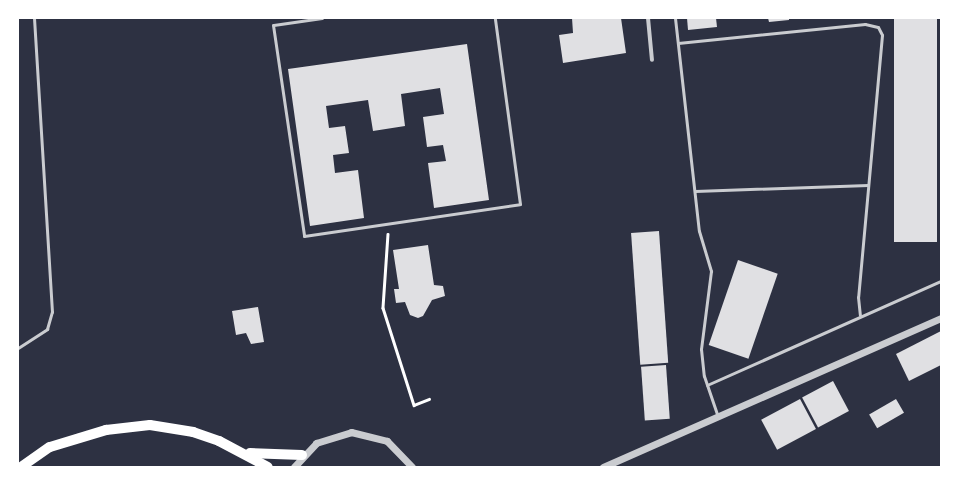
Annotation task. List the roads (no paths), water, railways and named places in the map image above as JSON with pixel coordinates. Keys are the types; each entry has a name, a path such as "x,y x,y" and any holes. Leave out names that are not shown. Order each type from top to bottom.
{"main road":[{"path":"21,467 50,447 129,426 193,432 247,453 268,467"},
{"path":"247,453 302,455"}],"street":[{"path":"648,18 652,60"},
{"path":"603,467 941,318"},
{"path":"294,467 302,455 333,435 369,434 392,444 412,467"}],"lane":[{"path":"18,348 47,329 52,312 34,18"},
{"path":"322,18 273,25 304,236 520,204 495,18"},
{"path":"675,18 699,230 711,271 701,349 707,385 718,417"},
{"path":"678,44 865,24 878,27 882,35 858,297 860,315"},
{"path":"695,191 868,185"},
{"path":"707,385 860,315 941,281"}]}
